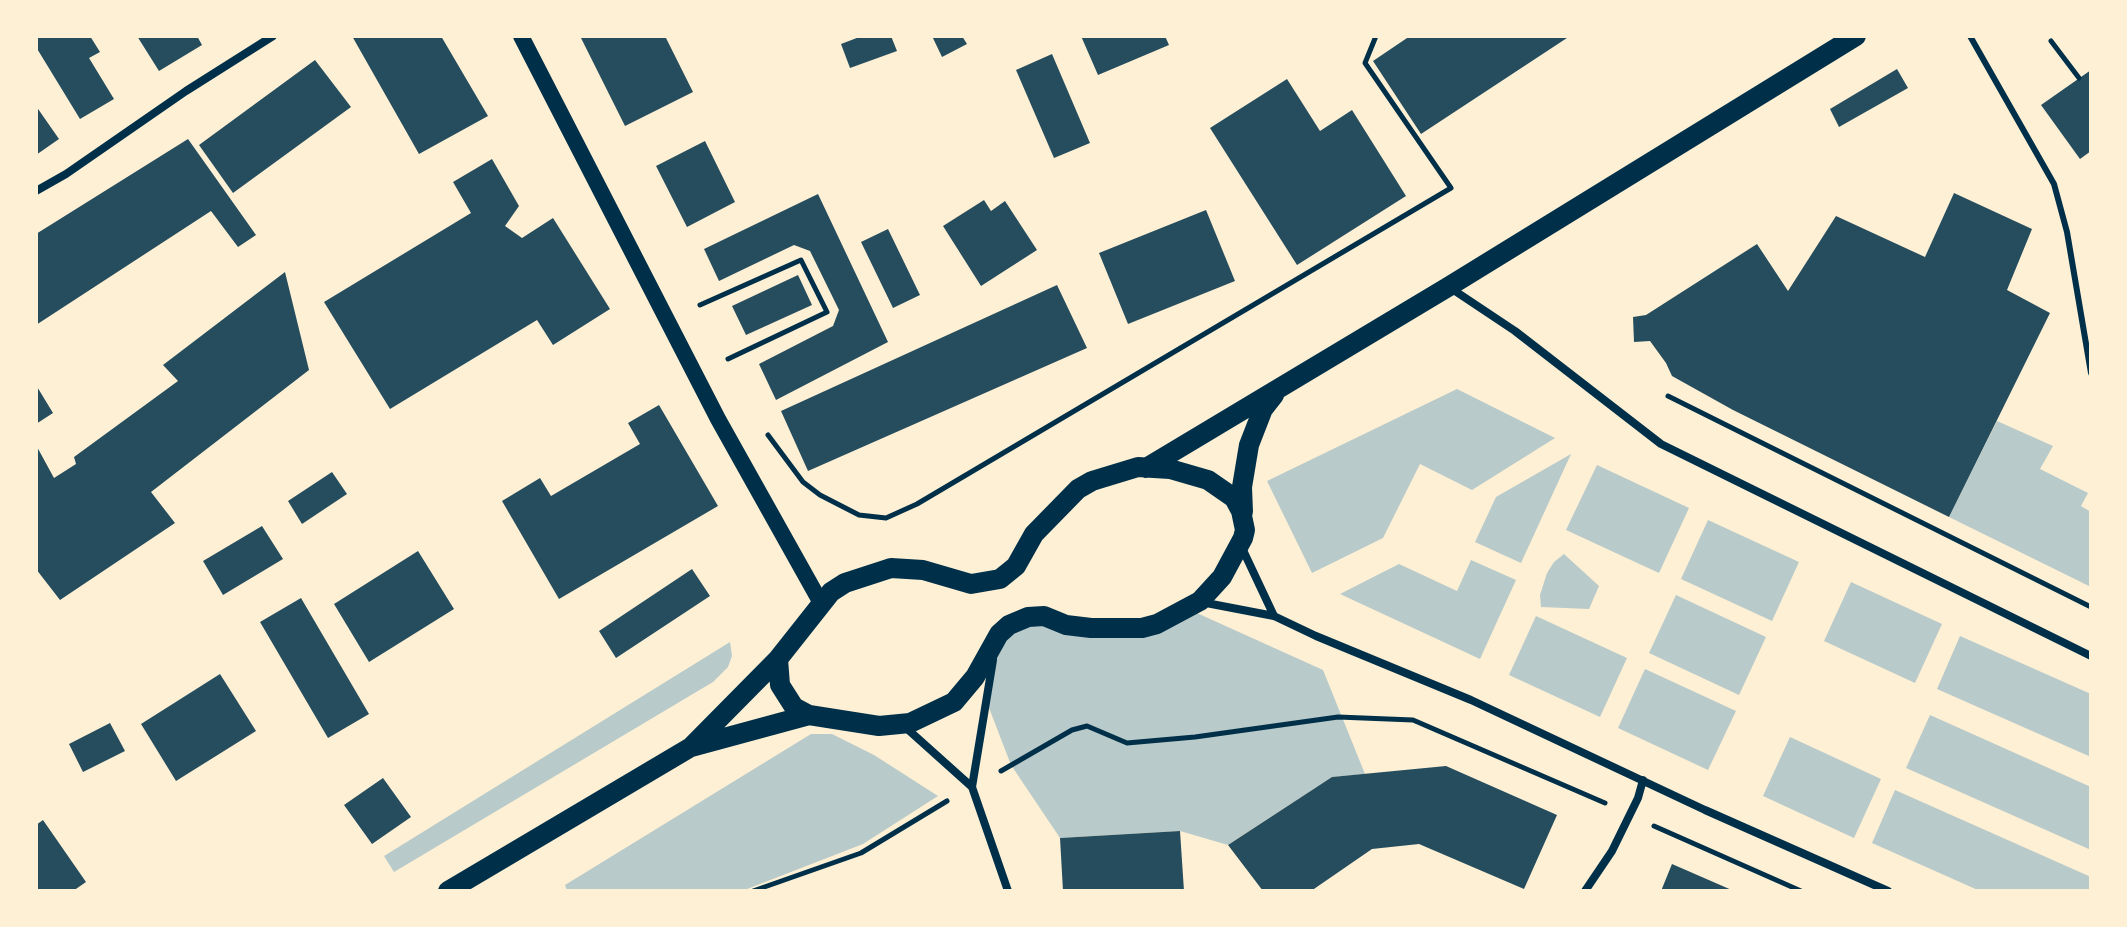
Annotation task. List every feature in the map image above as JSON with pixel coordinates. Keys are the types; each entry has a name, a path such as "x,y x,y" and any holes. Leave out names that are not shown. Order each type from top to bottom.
{"main road":[{"path":"521,36 718,419 821,603"},
{"path":"1146,468 1856,36"},
{"path":"778,659 780,685 794,707 809,715 879,726 903,725 954,702 975,677 996,638 1009,625 1023,618 1039,616 1079,627 1142,628 1157,624 1200,601 1222,577 1242,534 1242,487 1249,445 1263,409 1278,388"},
{"path":"448,891 691,747 778,659 831,592 845,583 891,568 923,570 965,583 981,584 1000,579 1008,575 1018,562 1034,534 1078,489 1124,471 1146,468 1183,472 1214,484 1234,498 1242,534"},
{"path":"691,747 809,715"}],"street":[{"path":"36,191 273,36"},
{"path":"1448,287 1515,331 1661,444 2091,656"},
{"path":"1242,534 1274,616"},
{"path":"1200,601 1274,616 1471,700 1888,891"},
{"path":"996,638 972,787 1008,891"},
{"path":"903,725 972,787"},
{"path":"1585,891 1612,851 1638,798 1643,780"}],"lane":[{"path":"1970,36 2054,184 2067,232 2091,373"}],"path":[{"path":"768,435 803,482 820,495 859,515 886,518 917,504 1451,188 1365,63 1376,36"},
{"path":"2051,41 2079,78"},
{"path":"700,305 801,260 827,312 728,359"},
{"path":"1668,396 2091,607"},
{"path":"753,891 861,853 1072,730 1087,726 1127,743 1338,717 1413,720 1607,804"},
{"path":"1651,824 1801,891"}],"shaded area":[{"path":"1457,389 1555,438 1472,490 1420,464 1383,538 1312,573 1267,481"},
{"path":"1997,421 2053,446 2040,469 2088,493 2081,506 2091,512 2091,587 1949,517"},
{"path":"1571,454 1521,563 1475,542 1496,497"},
{"path":"1597,465 1689,508 1659,573 1566,530"},
{"path":"1708,520 1799,562 1772,621 1681,579"},
{"path":"1564,554 1599,586 1589,609 1541,607 1540,595 1547,573"},
{"path":"1471,560 1516,580 1480,659 1340,594 1399,564 1457,591"},
{"path":"1851,582 1942,624 1915,683 1824,641"},
{"path":"1676,595 1766,637 1739,695 1649,653"},
{"path":"1188,609 1323,670 1365,774 1332,777 1228,845 1180,831 1060,838 1011,765 986,700 996,638 1020,619 1106,629"},
{"path":"1536,616 1627,658 1600,717 1509,675"},
{"path":"1960,636 2091,694 2091,757 1937,689"},
{"path":"730,642 732,656 728,667 713,682 394,872 384,856"},
{"path":"1645,669 1736,711 1708,770 1618,728"},
{"path":"1930,715 2091,787 2091,850 1906,768"},
{"path":"811,734 832,734 874,755 938,796 863,844 742,891 567,891 565,885"},
{"path":"1790,737 1881,779 1854,838 1763,796"},
{"path":"1895,790 2091,877 2091,891 1980,891 1872,843"}],"building":[{"path":"36,36 90,36 100,52 89,58 114,99 80,119 36,47"},
{"path":"137,36 197,36 202,45 159,71"},
{"path":"352,36 441,36 488,116 419,154"},
{"path":"580,36 665,36 693,92 625,126"},
{"path":"862,36 891,36 897,51 850,68 841,44"},
{"path":"932,36 962,36 967,44 942,57"},
{"path":"1081,36 1165,36 1169,45 1098,75"},
{"path":"1410,36 1570,36 1421,134 1373,61"},
{"path":"1052,54 1090,143 1054,158 1016,70"},
{"path":"315,60 351,107 233,193 199,145"},
{"path":"1897,69 1908,88 1839,127 1830,109"},
{"path":"2091,70 2091,151 2080,159 2041,105"},
{"path":"1287,79 1320,131 1352,110 1406,196 1297,265 1210,128"},
{"path":"36,106 59,139 36,155"},
{"path":"188,139 256,235 238,247 211,211 36,325 36,234"},
{"path":"705,141 735,202 687,227 656,166"},
{"path":"492,159 519,206 505,226 522,238 553,218 610,309 553,345 537,320 390,409 324,302 471,213 453,182"},
{"path":"1954,193 2032,229 2007,290 2050,313 1949,517 1733,410 1672,376 1650,341 1634,342 1633,317 1646,315 1757,244 1788,291 1836,216 1925,257"},
{"path":"818,194 888,342 776,400 759,364 833,326 839,310 810,251 794,245 719,281 704,249"},
{"path":"984,200 991,211 1005,201 1037,250 981,286 943,226"},
{"path":"1206,210 1235,281 1128,324 1099,253"},
{"path":"888,229 920,295 893,308 861,242"},
{"path":"285,272 309,370 151,492 175,523 60,600 36,569 36,445 54,478 76,464 74,457 178,381 163,365"},
{"path":"798,275 812,305 746,335 732,306"},
{"path":"1057,285 1087,348 808,471 781,411"},
{"path":"36,385 53,413 36,424"},
{"path":"659,405 718,506 559,599 502,501 540,478 551,496 640,444 628,423"},
{"path":"332,472 347,494 302,524 288,501"},
{"path":"262,526 283,559 223,595 203,561"},
{"path":"418,551 454,609 369,662 334,604"},
{"path":"692,569 710,596 616,658 599,631"},
{"path":"301,598 369,714 328,738 260,622"},
{"path":"220,674 256,731 176,781 141,724"},
{"path":"110,723 125,751 83,772 69,744"},
{"path":"1446,766 1557,815 1524,889 1419,844 1372,849 1311,891 1263,891 1228,845 1332,777"},
{"path":"383,778 411,817 372,844 344,805"},
{"path":"43,820 86,882 73,891 36,891 36,825"},
{"path":"1180,831 1184,891 1063,891 1060,838"},
{"path":"1672,864 1734,891 1661,891"}]}
